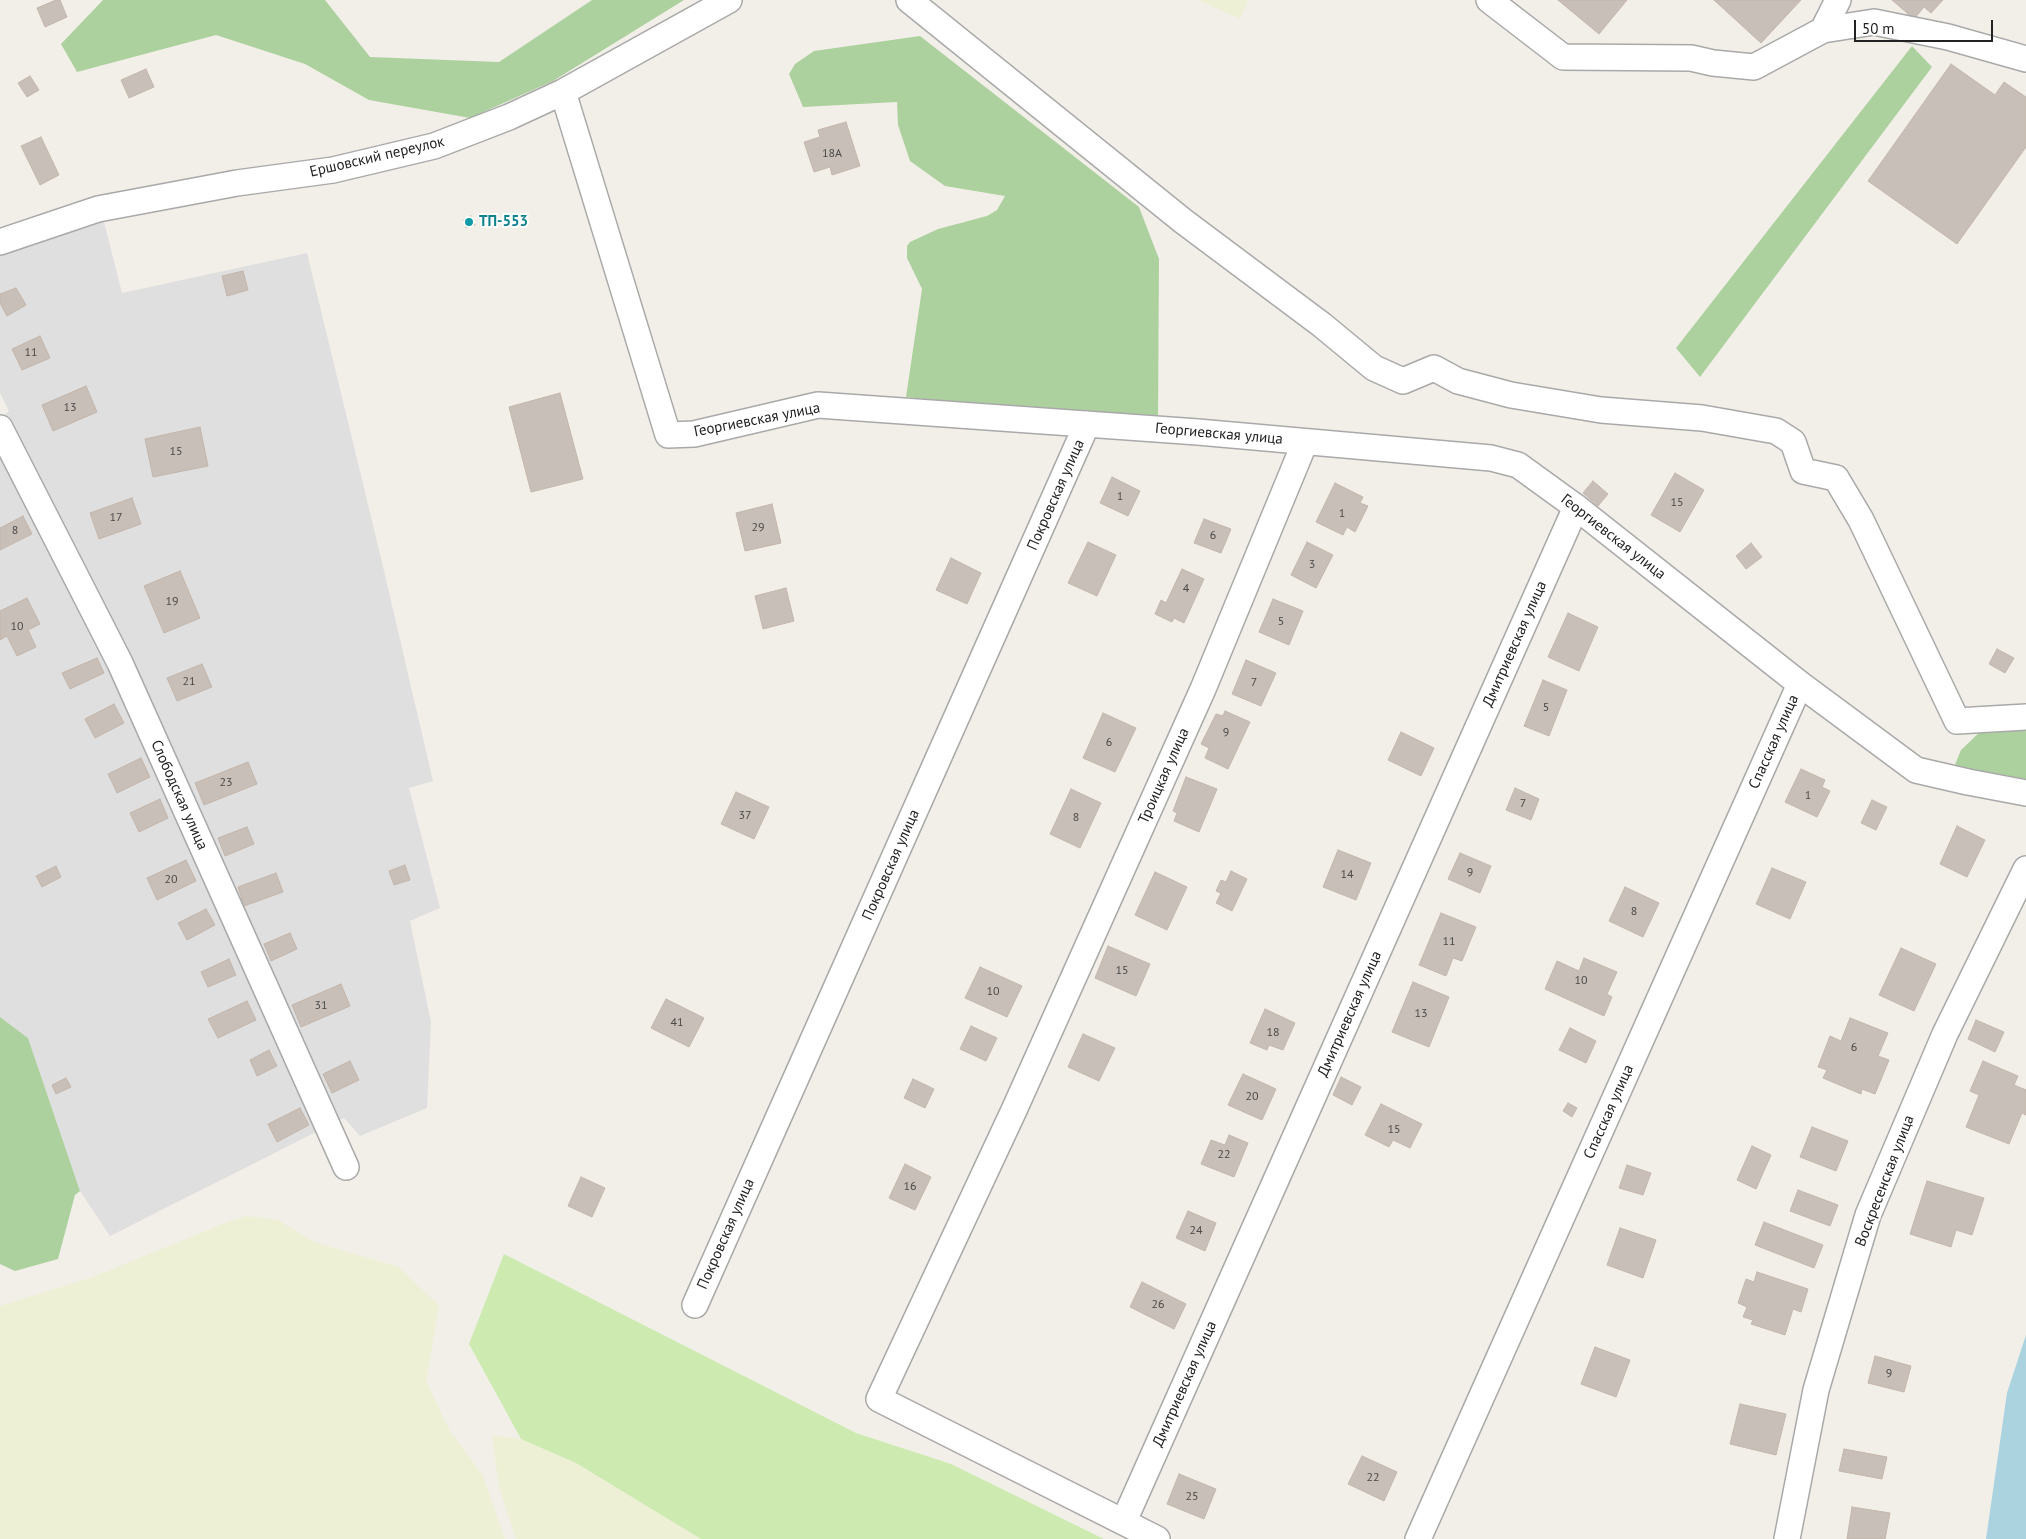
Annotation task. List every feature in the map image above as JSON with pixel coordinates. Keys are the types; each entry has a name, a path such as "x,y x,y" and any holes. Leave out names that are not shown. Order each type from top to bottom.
{"street":[{"name":"Ершовский переулок","path":"0,242 98,209 237,183 333,170 434,146 509,117 563,92 729,0"},
{"path":"909,0 1183,221 1322,325 1374,368 1403,381 1434,368 1458,381 1511,395 1601,410 1702,418 1776,431 1793,442 1803,471 1836,478 1861,520 1957,721 2026,717"},
{"path":"1489,0 1563,57 1691,58 1713,63 1754,67 1823,30 1874,22 1948,37 2026,59"},
{"path":"1823,30 1838,0"},
{"name":"Георгиевская улица","path":"563,92 668,435 694,434 818,405 1198,432 1491,458 1518,465 1576,507 1800,684 1916,770 1968,782 2026,792"},
{"name":"Покровская улица","path":"695,1305 1087,424"},
{"name":"Слободская улица","path":"0,428 120,663 346,1167"},
{"name":"Троицкая улица","path":"1124,1521 880,1399 1015,1108 1203,689 1305,442"},
{"name":"Дмитриевская улица","path":"1124,1521 1576,507"},
{"name":"Спасская улица","path":"1418,1539 1800,684"},
{"name":"Воскресенская улица","path":"1787,1539 1816,1390 1868,1215 1945,1034 2026,869"},
{"path":"1124,1521 1157,1539"}],"shaded area":[{"path":"102,214 122,293 307,253 433,781 409,788 440,908 410,921 431,1022 427,1108 360,1136 344,1118 110,1236 80,1191 28,1038 0,1017 0,419 9,411 0,393 0,250"}],"green space":[{"path":"103,0 325,0 370,57 499,62 592,0 684,0 553,81 470,118 369,100 305,64 216,35 77,72 61,44"},
{"path":"1199,0 1248,0 1240,19"},
{"path":"920,36 1139,207 1159,259 1158,424 906,397 922,289 907,258 907,246 910,242 938,229 987,216 997,210 1005,196 945,186 910,161 898,125 897,102 803,107 789,74 795,64 814,51"},
{"path":"1912,46 1932,67 1700,377 1676,348"},
{"path":"1984,728 2026,728 2026,788 1950,777 1961,750"},
{"path":"0,1017 28,1038 80,1191 75,1195 58,1259 15,1271 0,1264"},
{"path":"247,1216 278,1220 314,1242 399,1267 439,1306 426,1381 450,1431 483,1476 505,1539 0,1539 0,1306 93,1277 230,1221"},
{"path":"504,1254 856,1433 951,1464 1104,1539 701,1539 576,1463 521,1439 469,1344"},
{"path":"492,1435 521,1439 576,1463 701,1539 516,1539 499,1487"}],"water":[{"path":"2026,1335 2026,1539 1986,1539 2007,1393"}],"building":[{"path":"60,0 67,17 45,27 37,8"},
{"path":"1558,0 1627,0 1599,34"},
{"path":"1714,0 1801,0 1761,43"},
{"path":"1892,0 1943,0 1931,13 1924,7 1914,19"},
{"path":"1951,64 1995,95 2004,82 2026,97 2026,147 1957,244 1868,181"},
{"path":"146,69 154,87 129,98 121,80"},
{"path":"30,76 39,90 27,97 18,83"},
{"path":"846,122 860,166 832,175 830,167 814,172 804,142 820,137 818,130"},
{"path":"41,137 59,175 40,185 21,146"},
{"name":"ТП-553","path":"471,216 475,225 466,228 463,220"},
{"path":"243,271 248,290 227,296 222,276"},
{"path":"16,288 26,305 7,316 0,303 0,294"},
{"path":"40,336 50,358 22,370 12,349"},
{"path":"86,386 97,412 53,431 42,405"},
{"path":"560,393 583,479 531,492 509,407"},
{"path":"200,427 208,466 153,477 145,439"},
{"path":"1675,473 1704,490 1680,532 1651,515"},
{"path":"1112,477 1140,491 1128,516 1100,503"},
{"path":"1593,481 1608,494 1598,506 1583,493"},
{"path":"1335,483 1363,497 1360,503 1368,506 1355,532 1347,527 1343,535 1316,522"},
{"path":"132,498 141,524 99,539 90,513"},
{"path":"772,504 781,543 745,551 736,513"},
{"path":"23,516 32,534 0,550 0,528"},
{"path":"1204,519 1231,529 1221,553 1194,543"},
{"path":"1088,542 1116,555 1097,596 1068,583"},
{"path":"1307,542 1333,555 1316,588 1291,575"},
{"path":"1751,543 1762,557 1746,569 1736,556"},
{"path":"951,558 981,573 967,604 936,590"},
{"path":"1182,569 1204,579 1184,623 1174,618 1172,622 1155,614 1161,600 1166,603"},
{"path":"180,571 200,618 164,633 144,586"},
{"path":"786,588 794,621 763,629 755,596"},
{"path":"27,598 40,624 28,630 36,647 17,656 7,636 0,640 0,611"},
{"path":"1273,599 1303,611 1289,645 1259,632"},
{"path":"1568,613 1598,627 1579,671 1548,657"},
{"path":"1997,649 2014,658 2005,673 1989,664"},
{"path":"97,658 104,673 70,689 62,673"},
{"path":"1246,660 1276,673 1261,706 1232,694"},
{"path":"202,664 212,687 177,701 167,678"},
{"path":"1543,680 1567,690 1549,736 1524,726"},
{"path":"114,704 124,723 95,738 85,719"},
{"path":"1225,711 1250,722 1228,769 1205,758 1209,748 1201,744 1216,714 1223,716"},
{"path":"1103,713 1136,728 1115,772 1083,758"},
{"path":"1401,732 1434,748 1421,776 1388,760"},
{"path":"141,758 150,777 117,793 108,774"},
{"path":"248,762 257,784 204,805 195,783"},
{"path":"1801,769 1825,780 1822,787 1830,791 1817,817 1785,802"},
{"path":"1186,777 1217,789 1199,832 1174,821 1177,813 1173,811"},
{"path":"1515,788 1539,799 1531,820 1506,810"},
{"path":"1071,789 1101,803 1080,848 1050,834"},
{"path":"736,792 769,807 754,839 721,824"},
{"path":"160,799 168,818 139,832 130,813"},
{"path":"1872,800 1887,807 1876,830 1861,823"},
{"path":"1957,826 1985,840 1967,877 1940,864"},
{"path":"247,827 254,844 225,856 218,838"},
{"path":"1338,850 1371,863 1356,900 1323,887"},
{"path":"1460,853 1491,866 1480,893 1448,879"},
{"path":"186,860 196,881 157,900 147,878"},
{"path":"405,865 410,880 394,885 389,871"},
{"path":"56,866 61,877 42,887 36,876"},
{"path":"1772,868 1806,882 1790,919 1756,904"},
{"path":"1231,871 1247,879 1232,911 1216,903 1221,893 1216,891 1221,880 1226,882"},
{"path":"1155,872 1187,887 1167,930 1135,915"},
{"path":"276,873 283,892 244,906 238,887"},
{"path":"1625,887 1659,903 1643,937 1609,921"},
{"path":"206,909 215,925 187,940 178,923"},
{"path":"1441,913 1476,927 1462,961 1453,958 1446,976 1419,965"},
{"path":"290,933 297,949 271,961 264,944"},
{"path":"1108,946 1150,964 1136,996 1095,978"},
{"path":"1901,948 1936,964 1914,1011 1879,995"},
{"path":"1584,958 1617,972 1607,994 1612,997 1604,1016 1545,989 1557,961 1579,971"},
{"path":"229,959 236,975 208,987 201,972"},
{"path":"980,967 1022,986 1007,1017 965,998"},
{"path":"1413,982 1449,997 1429,1047 1392,1032"},
{"path":"341,984 350,1006 301,1027 292,1005"},
{"path":"666,999 704,1018 689,1047 651,1028"},
{"path":"247,1001 256,1020 218,1038 208,1019"},
{"path":"1265,1009 1295,1023 1283,1050 1269,1045 1267,1050 1250,1043"},
{"path":"1850,1018 1888,1033 1878,1056 1889,1060 1875,1094 1862,1089 1861,1094 1823,1078 1827,1070 1818,1067 1830,1036 1841,1041"},
{"path":"1976,1020 2004,1032 1995,1052 1968,1039"},
{"path":"971,1026 997,1038 986,1061 960,1049"},
{"path":"1570,1028 1596,1041 1586,1063 1559,1050"},
{"path":"1083,1034 1115,1048 1099,1081 1068,1067"},
{"path":"269,1050 277,1066 257,1076 250,1060"},
{"path":"350,1061 359,1080 332,1093 323,1074"},
{"path":"1983,1061 2018,1076 2014,1085 2026,1090 2026,1115 2022,1113 2009,1144 1966,1127 1979,1095 1970,1091"},
{"path":"1243,1074 1276,1089 1262,1120 1228,1105"},
{"path":"1341,1077 1361,1087 1352,1105 1333,1095"},
{"path":"66,1078 71,1087 56,1094 52,1085"},
{"path":"913,1079 934,1089 925,1108 904,1098"},
{"path":"1568,1103 1577,1108 1572,1117 1563,1111"},
{"path":"1381,1104 1422,1124 1410,1148 1393,1140 1389,1147 1365,1135"},
{"path":"300,1108 309,1125 277,1142 268,1124"},
{"path":"1812,1127 1848,1141 1836,1171 1800,1157"},
{"path":"1229,1135 1248,1143 1234,1177 1201,1164 1211,1140 1225,1145"},
{"path":"1752,1146 1771,1155 1756,1189 1737,1180"},
{"path":"905,1164 931,1177 915,1210 889,1198"},
{"path":"1627,1165 1651,1173 1643,1195 1619,1188"},
{"path":"581,1177 605,1188 592,1217 568,1206"},
{"path":"1927,1181 1984,1198 1972,1235 1956,1230 1951,1247 1910,1234"},
{"path":"1798,1190 1838,1205 1830,1226 1790,1211"},
{"path":"1188,1211 1216,1223 1205,1251 1176,1238"},
{"path":"1764,1222 1823,1245 1814,1268 1755,1245"},
{"path":"1620,1228 1656,1240 1643,1278 1607,1265"},
{"path":"1757,1272 1808,1289 1801,1312 1793,1309 1785,1335 1751,1324 1753,1320 1743,1317 1747,1307 1738,1303 1746,1279 1754,1282"},
{"path":"1142,1282 1186,1304 1174,1329 1130,1307"},
{"path":"1595,1347 1630,1360 1616,1397 1581,1384"},
{"path":"1875,1356 1911,1366 1904,1392 1868,1383"},
{"path":"1740,1404 1786,1414 1776,1455 1730,1444"},
{"path":"1844,1449 1887,1457 1882,1479 1839,1471"},
{"path":"1362,1456 1397,1472 1384,1501 1348,1484"},
{"path":"1179,1474 1216,1489 1204,1519 1167,1504"},
{"path":"1852,1507 1890,1513 1885,1539 1847,1539"}],"place":[{"name":"ТП-553","path":"469,222"}]}
